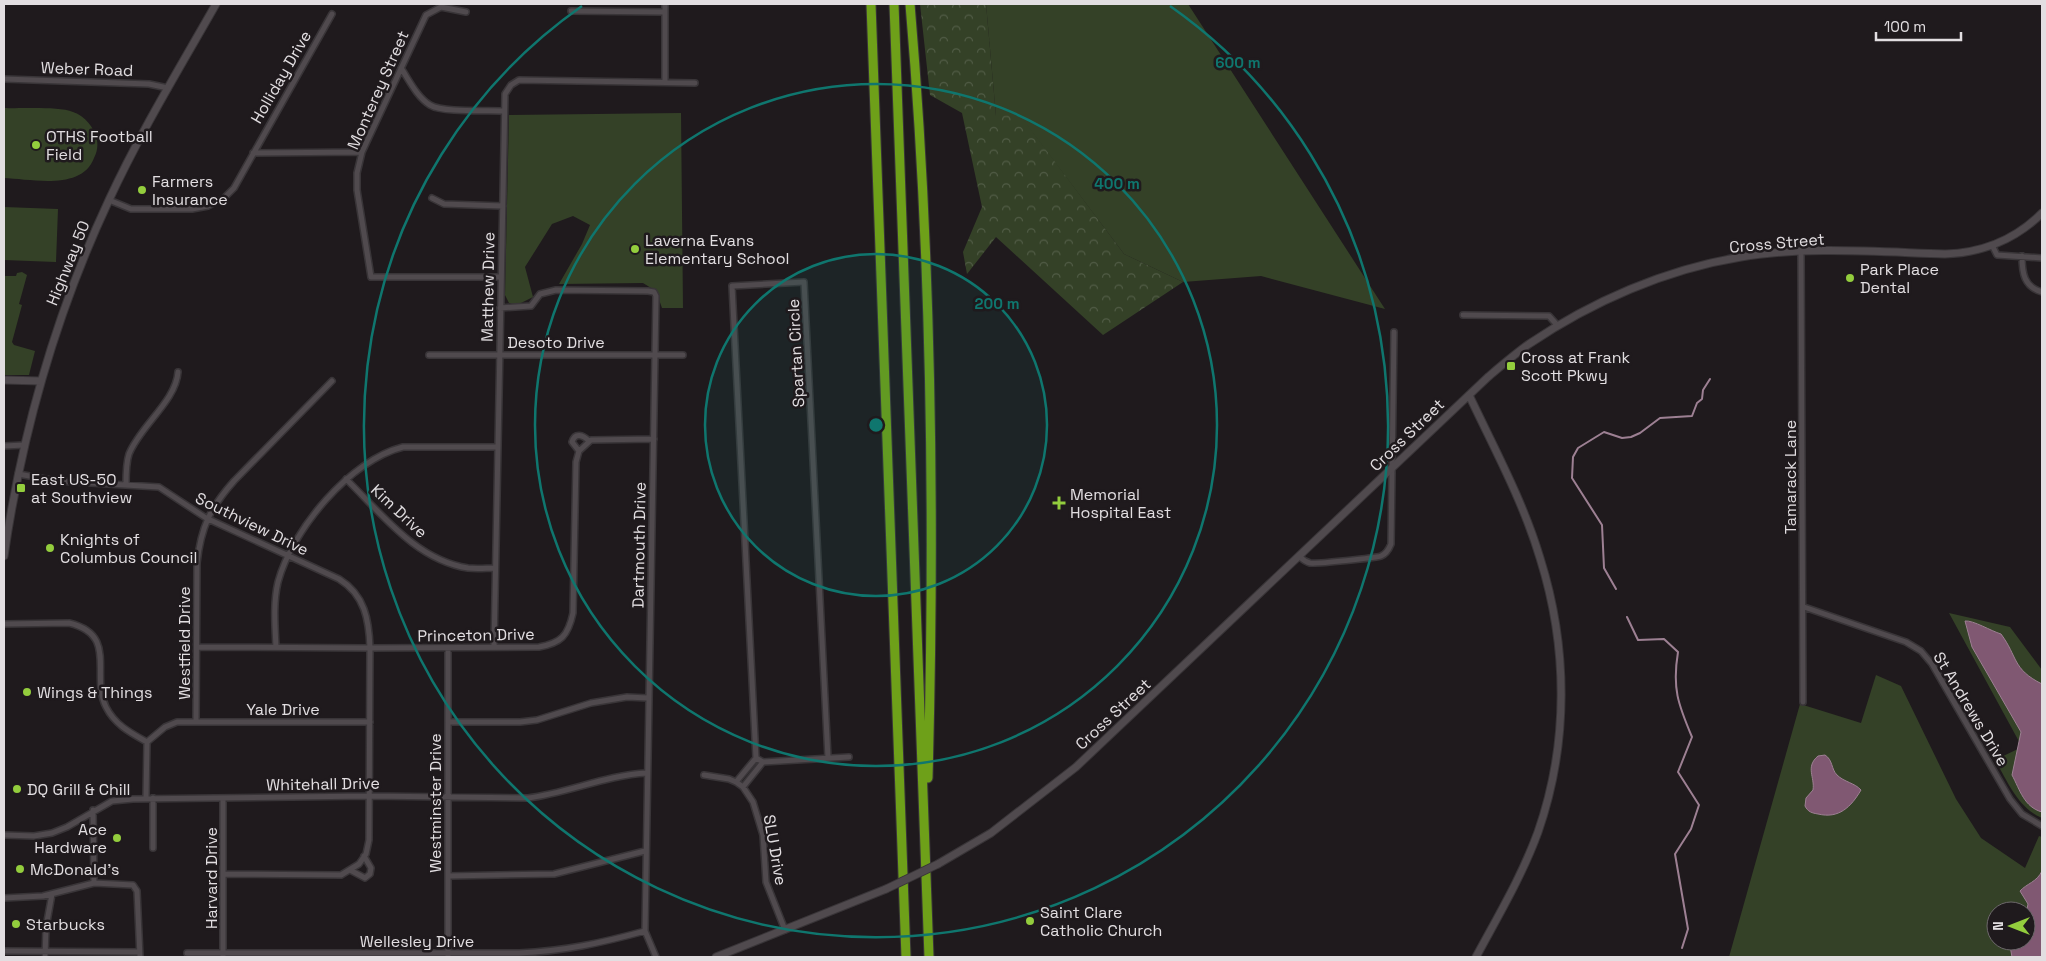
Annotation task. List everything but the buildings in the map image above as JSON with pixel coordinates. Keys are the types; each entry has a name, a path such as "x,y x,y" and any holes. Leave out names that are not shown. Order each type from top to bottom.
{"highway":[{"path":"871,4 906,957"},
{"path":"894,4 929,957"},
{"path":"910,4 917,88 930,359 930,706 927,798 924,823"}],"main road":[{"name":"Highway 50","path":"4,556 6,520 24,445 41,381 70,292 109,200 135,146 216,4"},
{"name":"Cross Street","path":"716,957 886,889 938,864 991,833 1076,767 1488,377 1528,345 1558,326 1638,286 1702,265 1742,257 1801,252 1954,254 1979,250 2016,234 2042,213"},
{"path":"4,380 41,381"},
{"path":"1469,395 1524,513 1540,557 1557,630 1562,685 1562,722 1552,783 1538,832 1517,882 1476,957"}],"street":[{"path":"665,4 665,81 695,83"},
{"name":"Monterey Street","path":"466,12 441,6 426,15 362,152 356,173 357,190 371,277 501,277"},
{"path":"571,11 665,12"},
{"name":"Holliday Drive","path":"109,200 131,208 192,209 208,206 224,198 234,188 332,14"},
{"path":"400,68 422,98 431,106 442,109 504,111"},
{"name":"Weber Road","path":"4,79 149,84 168,88"},
{"name":"Matthew Drive","path":"494,647 505,94 511,85 519,80 665,81"},
{"path":"253,153 362,152"},
{"path":"432,198 444,204 503,206"},
{"path":"1992,245 1997,254 2042,258"},
{"name":"Tamarack Lane","path":"1801,252 1803,702"},
{"path":"2022,256 2022,270 2026,282 2032,288 2042,292"},
{"name":"Spartan Circle","path":"756,758 732,286 804,282 828,758"},
{"name":"Dartmouth Drive","path":"500,308 531,306 540,294 556,290 654,292 656,301 656,355 645,851 645,930 656,957"},
{"path":"1464,315 1545,316 1553,319 1558,326"},
{"path":"1300,557 1311,564 1381,556 1391,544 1394,332"},
{"name":"Desoto Drive","path":"429,355 683,355"},
{"path":"126,485 129,456 135,443 175,387 178,372"},
{"name":"Westfield Drive","path":"147,742 171,724 196,721 197,563 200,540 206,518 234,481 332,381"},
{"name":"Princeton Drive","path":"196,647 448,648 538,647 552,644 563,637 570,626 573,613 576,462 579,451 572,442 573,438 581,435 589,441 599,439 654,439"},
{"path":"579,451 589,441"},
{"path":"4,446 24,445"},
{"path":"276,647 276,596 287,555 306,524 346,479 364,464 388,450 403,447 498,447"},
{"name":"Southview Drive","path":"18,474 58,481 159,487 206,518 338,579 353,590 366,612 370,648 369,840 364,856 371,868 370,874 365,878 350,870"},
{"name":"Kim Drive","path":"346,479 424,552 445,562 469,568 495,568"},
{"name":"St Andrews Drive","path":"1804,607 1906,642 1921,651 1932,664 2010,799 2022,814 2042,826"},
{"path":"4,624 69,623 88,631 96,639 100,650 101,688 106,707 121,726 147,742 146,798"},
{"name":"Westminster Drive","path":"448,648 448,956"},
{"path":"448,722 520,722 537,720 591,703 628,697 648,698"},
{"name":"Yale Drive","path":"196,721 370,722"},
{"path":"736,782 756,758 763,762 849,757"},
{"path":"743,787 763,762"},
{"name":"Whitehall Drive","path":"4,835 34,836 52,833 67,827 93,810 112,801 146,798 368,796 528,798 552,795 625,774 647,773"},
{"name":"SLU Drive","path":"704,775 729,778 743,787 752,802 761,824 763,835 766,882 785,930"},
{"path":"153,798 153,848"},
{"name":"Harvard Drive","path":"223,798 223,955"},
{"path":"93,810 94,883"},
{"path":"448,876 554,874 645,851"},
{"path":"224,874 334,876 341,875 359,864 364,856"},
{"path":"4,898 18,899 52,894 94,883 133,884 137,890 139,955 45,955 4,951"},
{"path":"45,955 46,927 52,894"},
{"name":"Wellesley Drive","path":"187,953 223,955 448,956 519,954 592,945 645,930"}],"green space":[{"path":"920,4 986,4 996,116 1020,115 1124,254 1183,282 1103,335 996,237 967,274 963,252 982,207 962,113 930,95"},
{"path":"986,4 1188,4 1385,309 1261,276 1183,282 1124,254 1020,116 996,116"},
{"path":"4,108 58,109 81,116 91,126 97,140 96,154 88,168 79,175 55,181 4,178"},
{"path":"681,113 683,308 662,308 656,291 643,283 559,284 582,244 590,225 573,216 552,224 525,267 533,297 517,305 509,303 505,295 509,115"},
{"path":"4,207 58,209 56,262 4,260"},
{"path":"22,272 27,275 19,304 22,305 12,342 14,345 35,351 29,375 4,375 4,276 16,276 17,273"},
{"path":"1949,613 2010,627 2042,670 2042,818 2026,808 2020,801 1995,760 2022,747"},
{"path":"1876,675 1901,686 1956,799 1981,838 2025,868 2039,836 2042,837 2042,957 1729,957 1800,704 1861,723"}],"shaded area":[{"path":"1965,621 1973,622 2001,634 2020,668 2042,684 2042,812 2036,810 2027,802 2012,775 2021,732 1972,647"},
{"path":"1825,755 1837,775 1861,790 1849,806 1832,815 1812,813 1805,806 1806,798 1813,790 1812,764 1818,756"},
{"path":"2042,871 2042,957 2012,957 2011,951 2036,951 2036,901 2026,901 2020,891 2037,878"}],"waterway":[{"path":"1616,589 1604,568 1602,525 1572,478 1573,457 1578,448 1604,432 1622,438 1631,437 1640,433 1660,418 1692,416 1697,403 1702,399 1703,390 1710,379"},
{"path":"1627,617 1638,640 1664,639 1678,652 1676,686 1683,715 1692,737 1678,772 1699,805 1691,829 1675,854 1688,929 1682,948"}],"place":[{"name":"OTHS Football Field","path":"36,145"},
{"name":"Farmers Insurance","path":"142,190"},
{"name":"Laverna Evans Elementary School","path":"635,249"},
{"name":"Park Place Dental","path":"1850,278"},
{"name":"Cross at Frank Scott Pkwy","path":"1511,366"},
{"name":"East US-50 at Southview","path":"21,488"},
{"name":"Memorial Hospital East","path":"1059,503"},
{"name":"Knights of Columbus Council","path":"50,548"},
{"name":"Wings & Things","path":"27,692"},
{"name":"DQ Grill & Chill","path":"17,789"},
{"name":"Ace Hardware","path":"117,838"},
{"name":"McDonald's","path":"20,869"},
{"name":"Saint Clare Catholic Church","path":"1030,921"},
{"name":"Starbucks","path":"16,924"}]}
